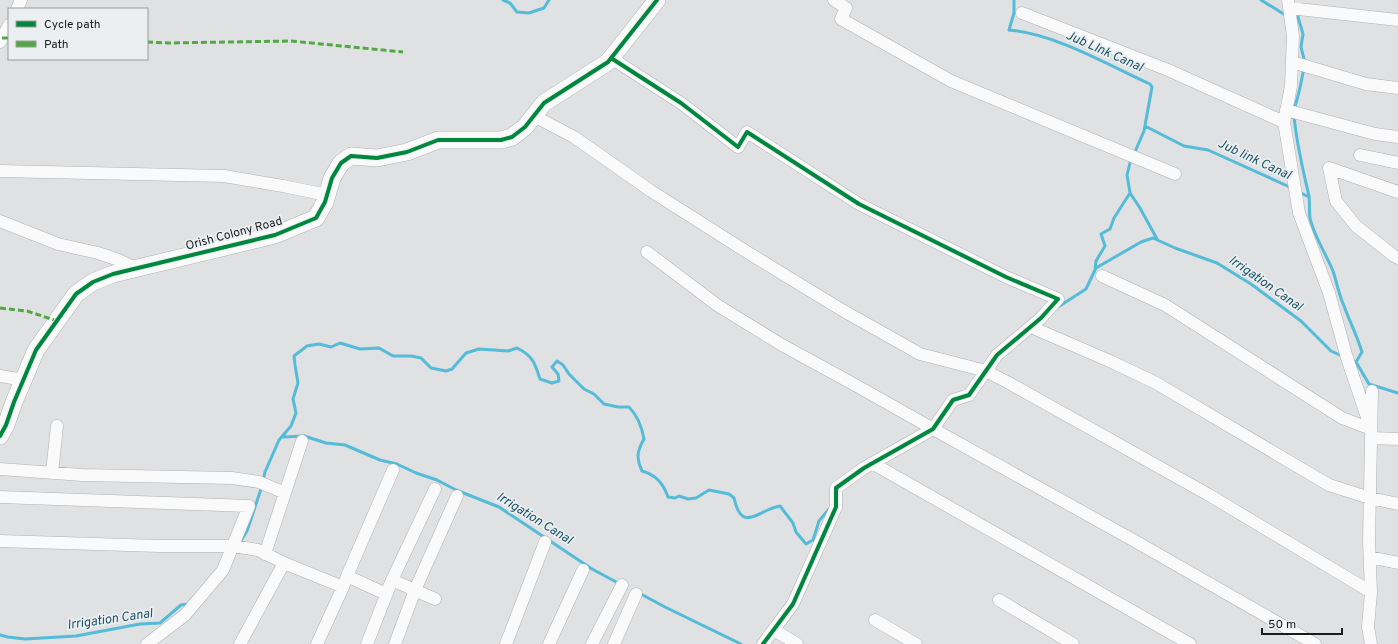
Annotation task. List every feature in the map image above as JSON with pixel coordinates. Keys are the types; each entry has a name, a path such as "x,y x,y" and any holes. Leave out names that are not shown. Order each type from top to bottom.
{"street":[{"name":"Orish Colony Road","path":"2,429 36,350 76,294 93,282 113,274 275,235 316,218 325,202 332,178 341,163 351,156 377,158 406,152 438,140 501,140 512,137 525,127 544,103 608,62 657,0"},
{"path":"834,0 846,8 841,19 951,81 1175,174"},
{"path":"1371,434 1329,294 1299,214 1284,122 1291,86 1293,36 1289,4 1398,20"},
{"path":"1022,13 1168,70 1284,122"},
{"path":"0,42 8,27"},
{"path":"611,58 681,103 738,147 747,132 859,204 1006,277 1058,299 1041,318 997,355 968,395 953,400 933,429 872,463 836,488 836,507 793,604 764,644"},
{"path":"1292,62 1366,84 1398,88"},
{"path":"1286,110 1374,134 1398,137"},
{"path":"534,116 574,137 651,191 734,244 848,313 920,354 986,371 1009,383 1209,495 1371,592"},
{"path":"1360,155 1398,163"},
{"path":"1398,192 1329,168 1336,201 1356,226 1398,258"},
{"path":"0,171 224,176 327,195"},
{"path":"0,221 58,244 98,253 119,260 137,269"},
{"path":"647,252 717,305 782,345 1133,540 1315,644"},
{"path":"1102,276 1165,305 1342,418 1371,434 1398,439"},
{"path":"1031,327 1156,383 1329,485 1370,498 1398,504"},
{"path":"0,376 24,380"},
{"path":"1371,644 1368,627 1371,592 1370,498 1372,391"},
{"path":"52,473 57,426"},
{"path":"265,554 302,440"},
{"path":"872,463 1190,644"},
{"path":"0,469 82,475 232,478 259,482 285,493"},
{"path":"317,644 393,470"},
{"path":"0,541 159,546 238,546 258,550 284,563 386,594 435,489"},
{"path":"395,644 415,590 457,496"},
{"path":"0,497 249,506 238,546 223,570 185,615 147,644"},
{"path":"506,644 545,542"},
{"path":"1370,558 1398,563"},
{"path":"240,644 284,563"},
{"path":"550,644 583,570"},
{"path":"392,580 435,599"},
{"path":"367,644 392,580"},
{"path":"592,644 622,585"},
{"path":"614,644 636,594"},
{"path":"999,600 1073,644"},
{"path":"875,620 916,644"},
{"path":"774,630 797,644"}],"waterway":[{"name":"Jub link Canal","path":"503,0 510,3 517,12 529,13 544,8 549,0"},
{"name":"Jub LInk Canal","path":"1014,0 1014,13 1009,30 1045,37 1081,51 1150,84 1152,87 1144,131 1134,154"},
{"name":"Jub link Canal","path":"1261,0 1287,16"},
{"name":"Irrigation Canal","path":"1295,13 1298,17 1303,34 1301,47 1305,63"},
{"name":"Irrigation Canal","path":"1294,109 1299,94 1304,68"},
{"name":"Irrigation Canal","path":"1294,115 1298,146 1309,196 1310,218 1312,225 1333,271 1342,302 1362,352 1356,362 1351,360"},
{"name":"Jub link Canal","path":"1145,126 1184,146 1208,150 1292,188"},
{"name":"Jub LInk Canal","path":"1131,159 1127,175 1130,193 1157,239"},
{"name":"Jub link Canal","path":"1299,192 1309,197"},
{"name":"Jub link Canal","path":"1095,269 1096,261 1105,246 1101,234 1110,229 1114,218 1130,193"},
{"name":"Irrigation Canal","path":"1058,307 1086,289 1096,268 1141,242 1153,238 1175,248 1217,263 1251,284 1301,321 1331,351 1342,356"},
{"name":"Irrigation Canal","path":"263,481 265,472 279,440 291,426 296,413 293,399 298,383 294,356 307,346 319,344 331,347 340,343 360,349 379,348 393,356 411,356 421,358 431,368 446,371 452,369 466,353 479,349 508,351 517,348 533,360 540,379 552,383 559,381 558,374 552,367 557,361 563,365 569,374 584,389 594,394 604,404 618,407 629,407 639,422 644,439 638,455 642,471 655,477 664,488 668,497 675,498 679,496 688,499 696,498 709,490 729,494 734,498 737,509 747,518 780,506 793,523 796,532 806,544 813,540 819,521 829,509"},
{"path":"1356,362 1369,384 1398,393"},
{"name":"Irrigation Canal","path":"282,437 304,436 326,443 345,445 380,460 397,464 416,473 437,480 456,490 499,507 592,569 620,584"},
{"name":"Irrigation Canal","path":"239,544 247,531 262,486"},
{"name":"Irrigation Canal","path":"639,593 741,644"},
{"name":"Irrigation Canal","path":"0,635 25,639 76,636 140,624 160,623 181,605 189,604"}],"marked path":[{"path":"2,38 8,38"},
{"path":"148,42 291,41 403,52"},
{"path":"0,308 27,311 57,321"}],"cycle path":[{"path":"0,436 6,425 36,350 76,294 93,282 113,274 275,235 316,218 325,202 332,178 341,163 351,156 377,158 407,152 438,140 501,140 512,137 525,127 544,103 608,62 657,0"},
{"path":"611,58 681,103 738,147 747,132 859,204 1006,277 1058,299 1041,318 997,355 969,395 953,400 933,429 864,468 836,488 836,507 793,604 763,644"}]}
